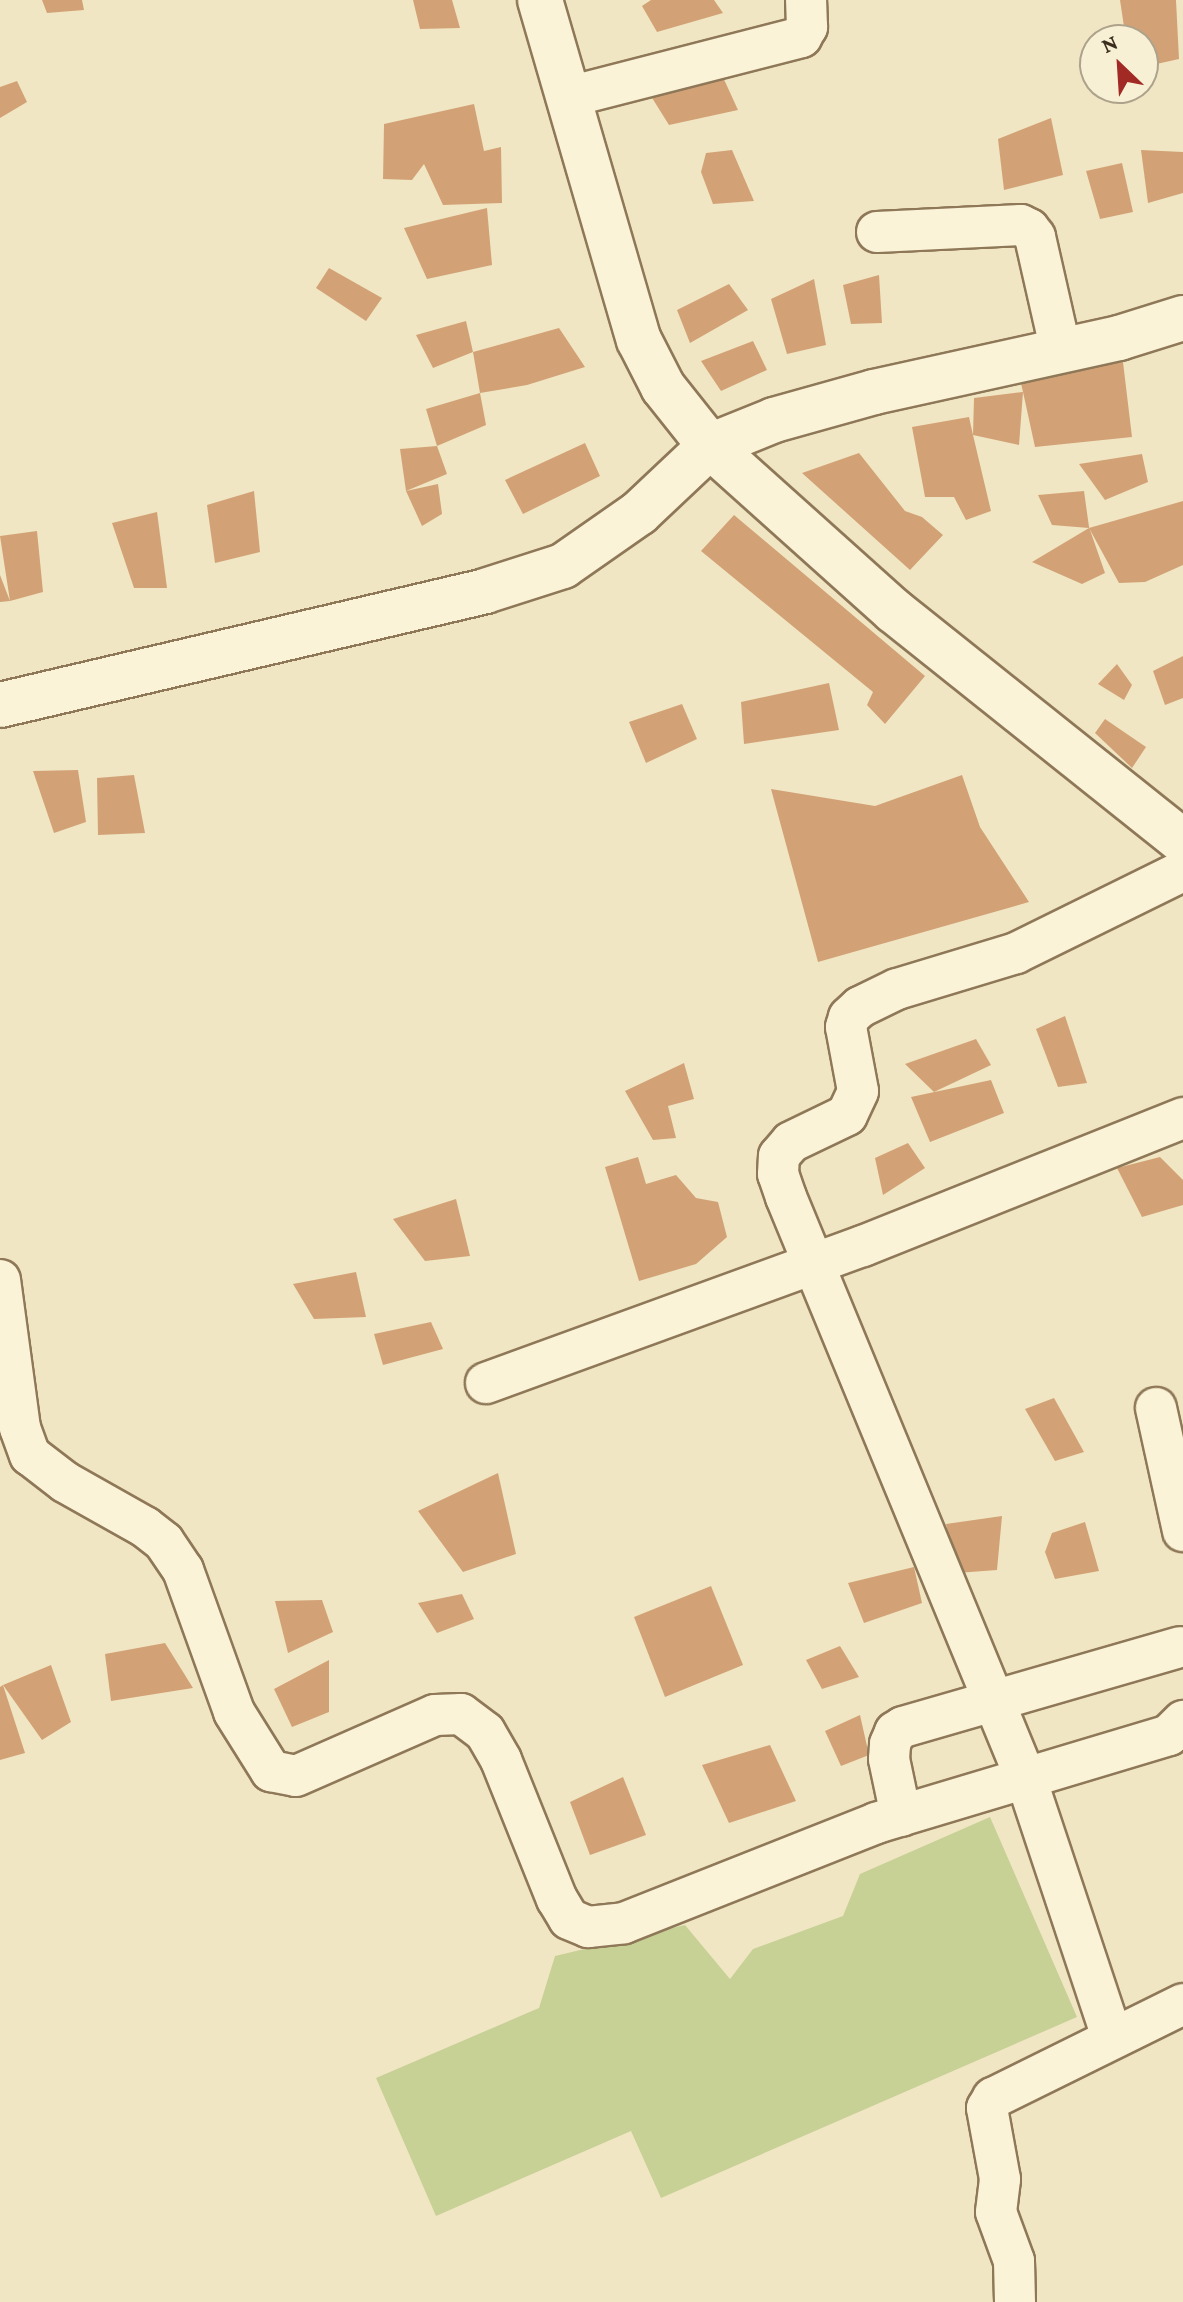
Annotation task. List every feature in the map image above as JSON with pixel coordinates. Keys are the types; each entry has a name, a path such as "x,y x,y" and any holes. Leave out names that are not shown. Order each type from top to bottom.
{"street":[{"path":"540,0 639,340 663,387 710,446 894,611 1183,842"},
{"path":"568,97 801,37 807,27 806,0"},
{"path":"877,232 1021,225 1029,229 1035,237 1061,351"},
{"path":"0,705 470,595 563,566 639,513 710,446 774,420 1061,351 1183,318"},
{"path":"1112,2037 1026,1779 782,1185 779,1156 791,1142 847,1115 858,1091 846,1027 849,1017 860,1007 897,989 1016,953 1183,871"},
{"path":"486,1383 687,1313 1183,1118"},
{"path":"0,1280 20,1428 30,1455 65,1482 145,1527 164,1542 183,1570 234,1712 271,1771 296,1776 435,1715 461,1714 485,1732 501,1760 557,1899 569,1919 588,1927 624,1923 901,1816 1169,1735 1183,1721"},
{"path":"1156,1408 1183,1531"},
{"path":"901,1816 889,1759 895,1732 994,1700 1182,1651"},
{"path":"1015,2302 1014,2261 996,2212 1000,2179 987,2108 993,2098 1183,2004"}],"green space":[{"path":"990,1817 1077,2017 661,2198 631,2131 436,2216 376,2078 539,2008 555,1956 685,1925 730,1979 753,1949 843,1916 860,1874"}],"building":[{"path":"42,0 82,0 84,10 47,13"},
{"path":"413,0 452,0 460,28 420,29"},
{"path":"651,0 714,0 723,13 657,32 642,6"},
{"path":"1120,0 1176,0 1179,59 1159,63 1159,24 1124,24"},
{"path":"722,75 738,110 669,125 649,93"},
{"path":"17,81 27,102 0,118 0,87"},
{"path":"474,104 484,151 501,147 502,203 443,205 424,164 412,180 383,179 384,124"},
{"path":"1051,118 1063,175 1004,190 998,139"},
{"path":"732,150 754,201 713,204 701,172 706,153"},
{"path":"1141,150 1183,152 1183,193 1148,203"},
{"path":"1122,163 1133,212 1100,219 1086,171"},
{"path":"487,208 492,265 427,279 404,228"},
{"path":"329,268 382,298 366,321 316,288"},
{"path":"879,275 882,323 851,324 843,285"},
{"path":"814,279 826,345 787,354 771,299"},
{"path":"729,284 748,310 690,343 677,310"},
{"path":"466,321 473,352 433,368 416,335"},
{"path":"559,328 585,367 527,385 480,393 473,352"},
{"path":"753,341 767,370 721,391 701,361"},
{"path":"1123,362 1132,437 1035,447 1020,379"},
{"path":"1023,392 1019,445 973,435 974,398"},
{"path":"480,393 486,425 437,446 426,409"},
{"path":"969,417 991,511 966,520 954,497 925,497 912,427"},
{"path":"585,443 600,476 523,514 505,480"},
{"path":"437,446 447,474 406,491 400,449"},
{"path":"859,453 905,511 922,517 943,535 910,570 802,473"},
{"path":"1142,454 1148,482 1105,500 1079,464"},
{"path":"438,484 442,514 422,526 406,491"},
{"path":"254,491 260,552 215,563 207,505"},
{"path":"1084,491 1089,527 1105,573 1082,584 1032,562 1089,528 1052,525 1038,495"},
{"path":"1183,501 1183,565 1145,582 1119,583 1089,528"},
{"path":"157,512 167,588 134,588 112,523"},
{"path":"734,515 925,676 885,724 867,705 873,692 701,551"},
{"path":"37,531 43,592 10,601 0,536"},
{"path":"0,575 10,601 0,602"},
{"path":"1183,656 1183,698 1165,705 1153,671"},
{"path":"1117,664 1132,685 1124,700 1098,684"},
{"path":"829,683 839,730 744,744 741,702"},
{"path":"682,704 697,739 646,763 629,722"},
{"path":"1105,719 1146,747 1132,768 1095,733"},
{"path":"78,770 86,822 54,833 33,771"},
{"path":"134,775 145,833 98,835 97,778"},
{"path":"962,775 980,827 1029,902 818,962 771,789 875,806"},
{"path":"1065,1016 1087,1083 1058,1087 1036,1029"},
{"path":"976,1039 991,1065 934,1092 905,1064"},
{"path":"684,1063 694,1099 668,1106 676,1138 653,1140 625,1091"},
{"path":"991,1080 1004,1113 930,1142 911,1097"},
{"path":"908,1143 925,1168 883,1195 875,1158"},
{"path":"638,1157 646,1184 676,1175 696,1198 718,1202 727,1237 696,1264 639,1281 605,1167"},
{"path":"1160,1157 1183,1180 1183,1205 1142,1217 1117,1168"},
{"path":"456,1199 470,1256 425,1261 393,1219"},
{"path":"356,1272 366,1317 314,1319 293,1284"},
{"path":"431,1322 443,1349 383,1365 374,1334"},
{"path":"1054,1398 1084,1452 1055,1461 1025,1409"},
{"path":"498,1473 516,1554 463,1572 418,1511"},
{"path":"1002,1516 997,1570 957,1573 946,1524"},
{"path":"1085,1522 1099,1571 1055,1579 1045,1552 1052,1533"},
{"path":"914,1567 922,1603 864,1623 848,1583"},
{"path":"711,1586 743,1665 665,1697 634,1617"},
{"path":"462,1594 474,1619 437,1633 418,1603"},
{"path":"322,1600 333,1632 288,1653 275,1601"},
{"path":"165,1643 193,1688 111,1701 105,1654"},
{"path":"840,1646 859,1677 822,1689 806,1660"},
{"path":"329,1660 329,1712 292,1727 274,1689"},
{"path":"51,1665 71,1722 42,1740 3,1685"},
{"path":"3,1685 25,1753 0,1760 0,1687"},
{"path":"860,1715 869,1755 841,1766 825,1731"},
{"path":"770,1745 796,1801 729,1823 702,1765"},
{"path":"623,1777 646,1835 590,1855 570,1802"}]}
